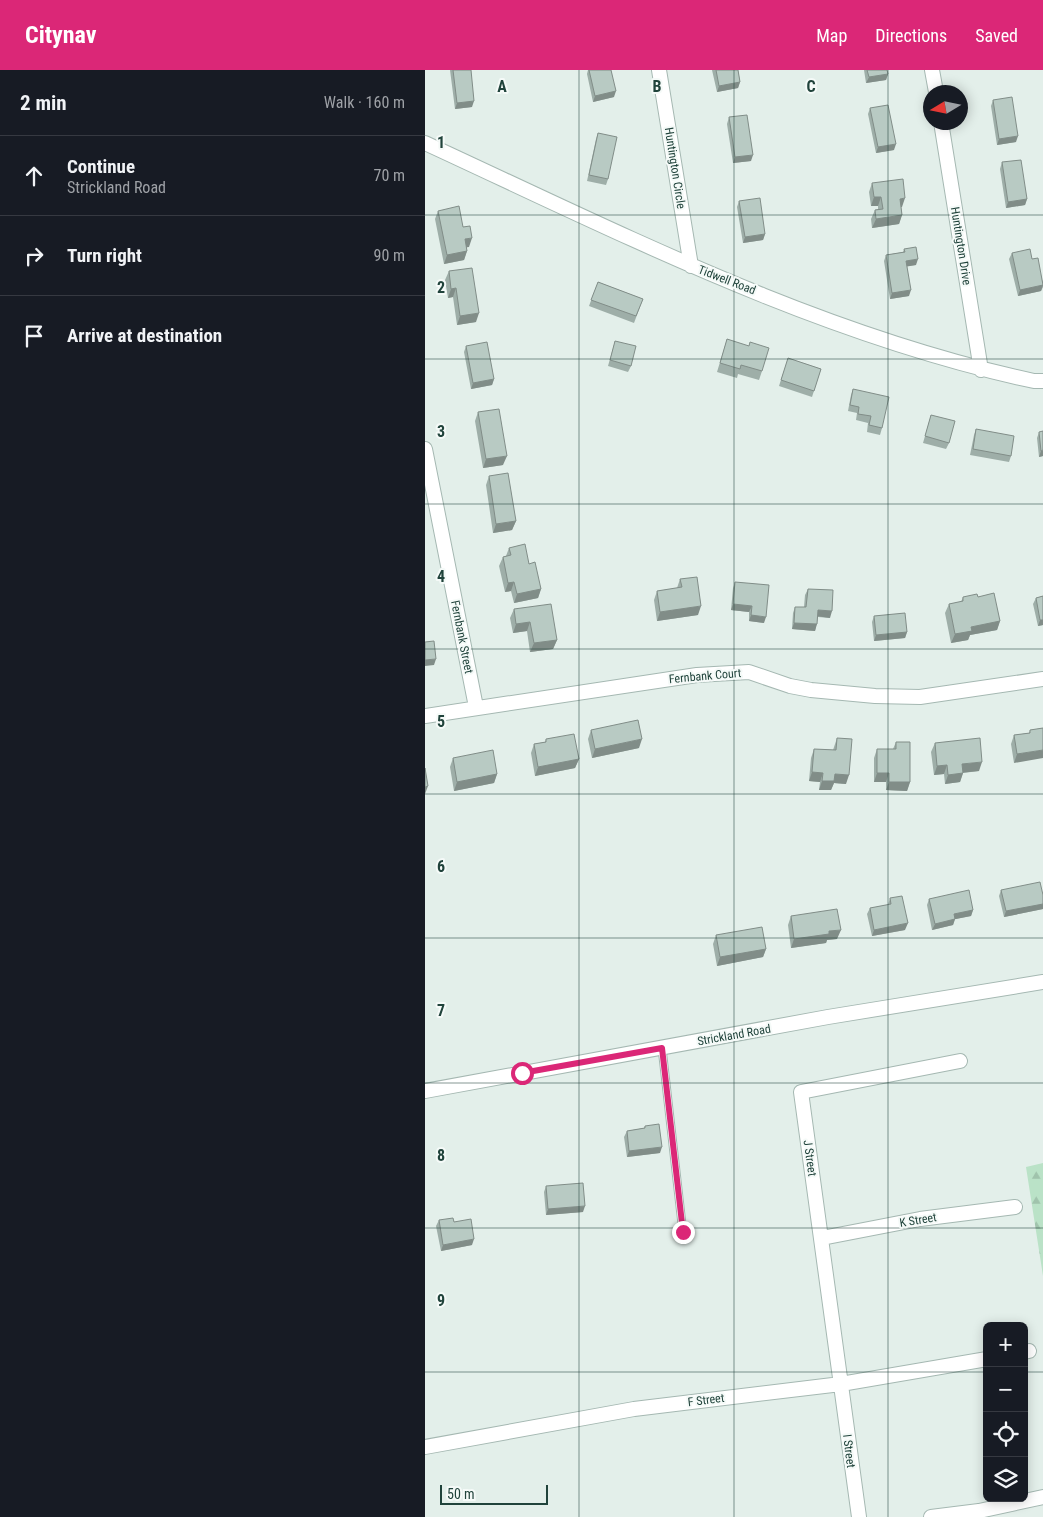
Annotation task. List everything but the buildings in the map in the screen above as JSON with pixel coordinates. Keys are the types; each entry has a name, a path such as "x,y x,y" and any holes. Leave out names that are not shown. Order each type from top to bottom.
{"street":[{"name":"Huntington Circle","path":"659,70 691,266"},
{"path":"932,70 935,85"},
{"name":"Huntington Drive","path":"942,130 981,370"},
{"name":"Tidwell Road","path":"425,143 691,266 886,341 981,370 1034,381 1043,380"},
{"name":"Fernbank Street","path":"425,449 476,707"},
{"name":"Fernbank Court","path":"425,716 697,675 749,672 790,686 811,690 875,696 920,697 1043,679"},
{"name":"Strickland Road","path":"425,1091 838,1016 1043,982"},
{"name":"J Street","path":"841,1384 801,1092 960,1061"},
{"name":"K Street","path":"822,1238 920,1219 1015,1207"},
{"name":"F Street","path":"425,1447 634,1409 841,1384 983,1360"},
{"name":"I Street","path":"841,1384 859,1517"},
{"path":"931,1517 979,1514 1043,1497"}],"lane":[{"path":"662,1048 683,1232"}],"green space":[{"path":"1043,1163 1043,1276 1026,1167"}],"route":[{"path":"522,1073 662,1048 683,1232"}]}
